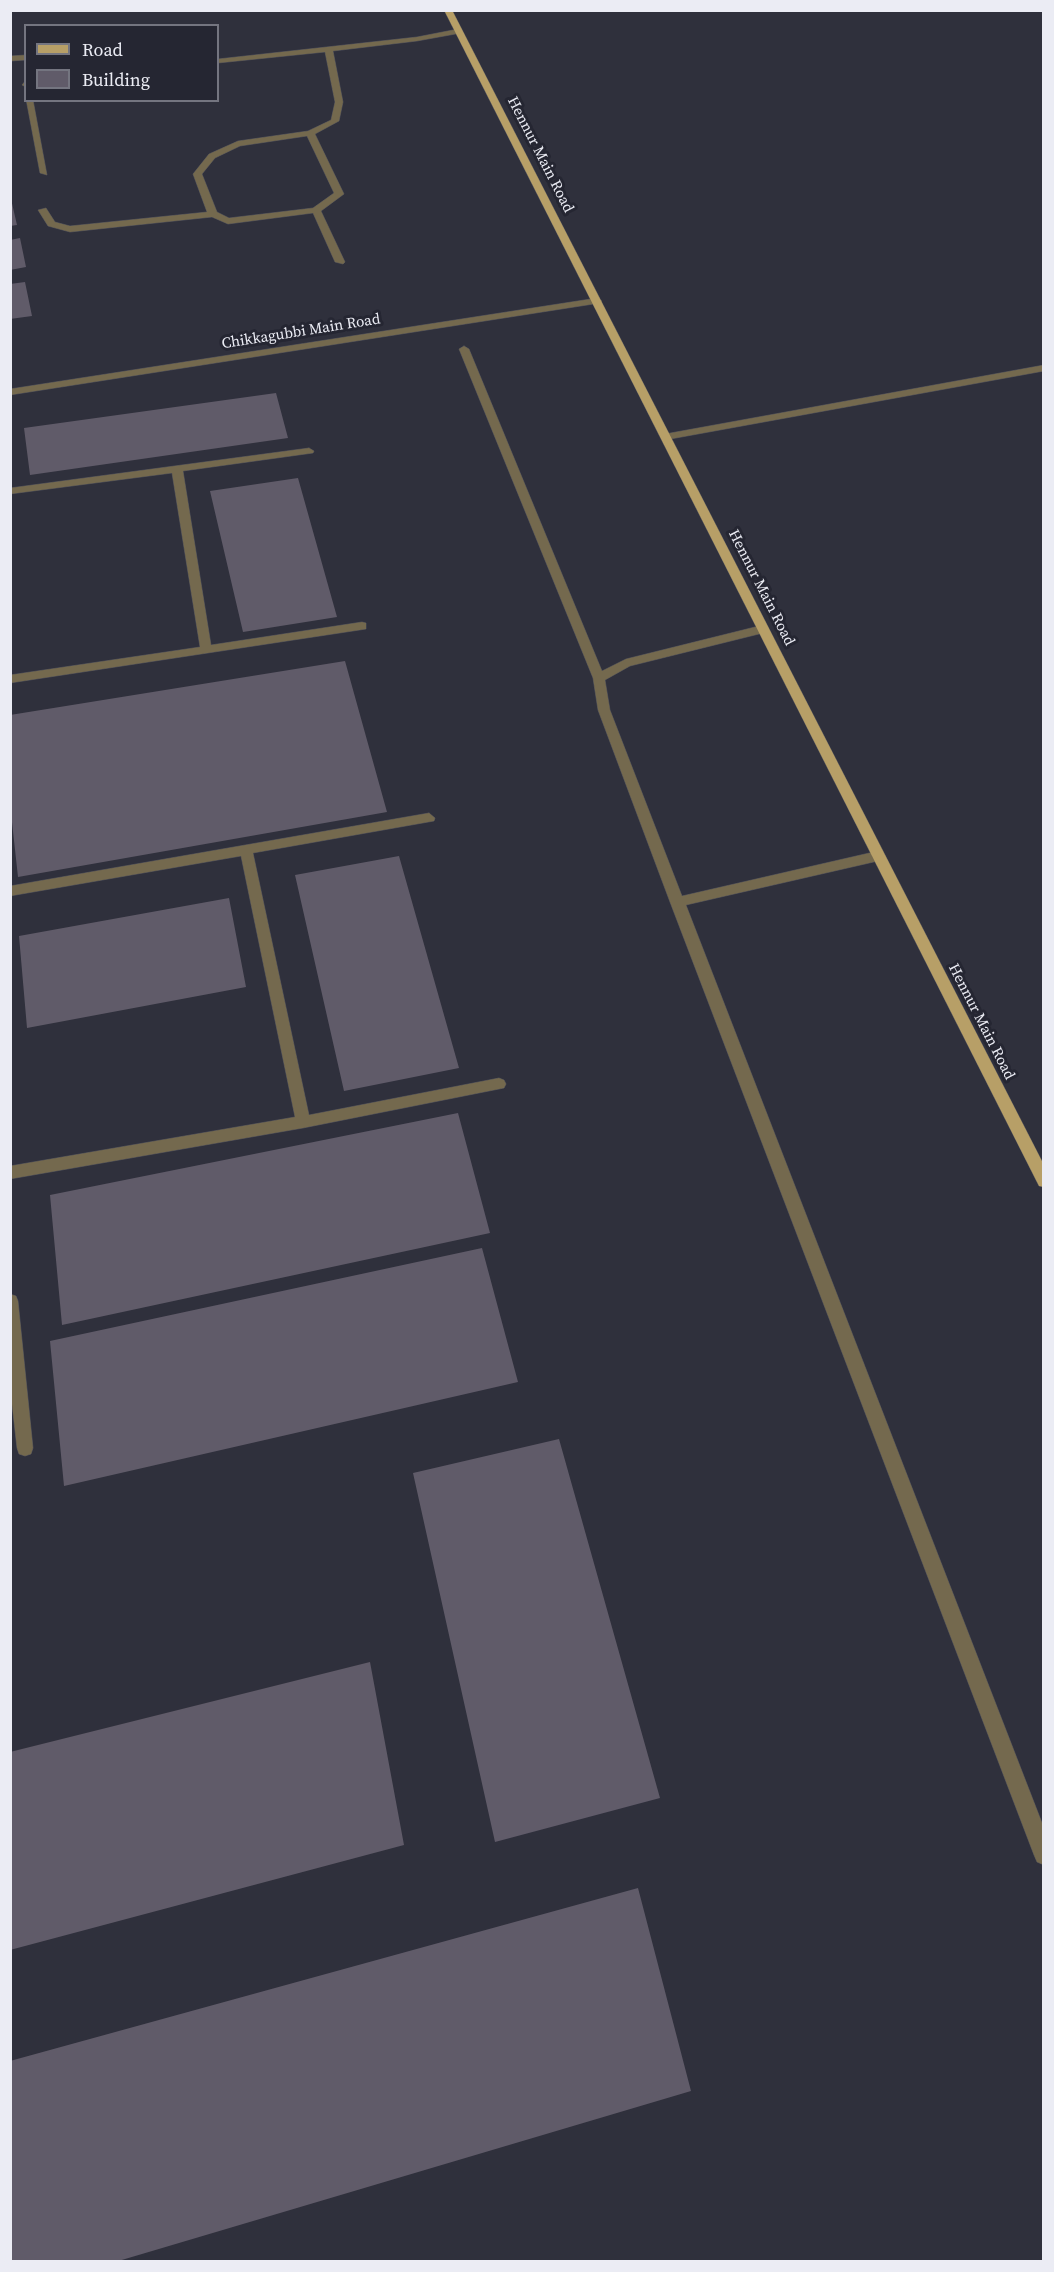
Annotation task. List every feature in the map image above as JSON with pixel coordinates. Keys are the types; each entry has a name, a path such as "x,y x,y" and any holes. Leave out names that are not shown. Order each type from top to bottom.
{"main road":[{"name":"Hennur Main Road","path":"448,10 1044,1181"}],"street":[{"path":"219,61 417,39 458,31"},
{"path":"213,214 205,199 197,174 212,156 238,144 310,133 335,121 339,102 329,48"},
{"path":"29,102 44,173"},
{"path":"43,210 51,224 70,229 213,214 228,221 316,210 339,194 310,133"},
{"path":"316,210 340,262"},
{"name":"Chikkagubbi Main Road","path":"10,392 597,301"},
{"path":"464,349 599,678 604,710 1044,1855"},
{"path":"665,437 1044,368"},
{"path":"10,491 309,451"},
{"path":"177,469 206,650"},
{"path":"10,679 362,626"},
{"path":"599,678 626,663 763,629"},
{"path":"10,891 429,818"},
{"path":"246,850 303,1122"},
{"path":"677,902 878,856"},
{"path":"10,1173 303,1122 498,1084"},
{"path":"10,1302 25,1448"}],"building":[{"path":"10,200 17,225 10,226"},
{"path":"20,238 26,267 10,270 10,240"},
{"path":"25,282 32,316 10,319 10,284"},
{"path":"276,393 288,438 30,475 24,428"},
{"path":"298,478 337,617 243,632 210,491"},
{"path":"345,661 387,812 18,877 10,804 10,715"},
{"path":"399,856 459,1068 344,1091 295,875"},
{"path":"229,898 246,987 27,1028 19,936"},
{"path":"458,1113 490,1233 62,1325 50,1195"},
{"path":"482,1248 518,1382 64,1486 50,1341"},
{"path":"559,1439 660,1798 495,1842 413,1473"},
{"path":"370,1662 404,1845 10,1950 10,1752"},
{"path":"638,1888 691,2091 115,2262 10,2262 10,2061"}]}
